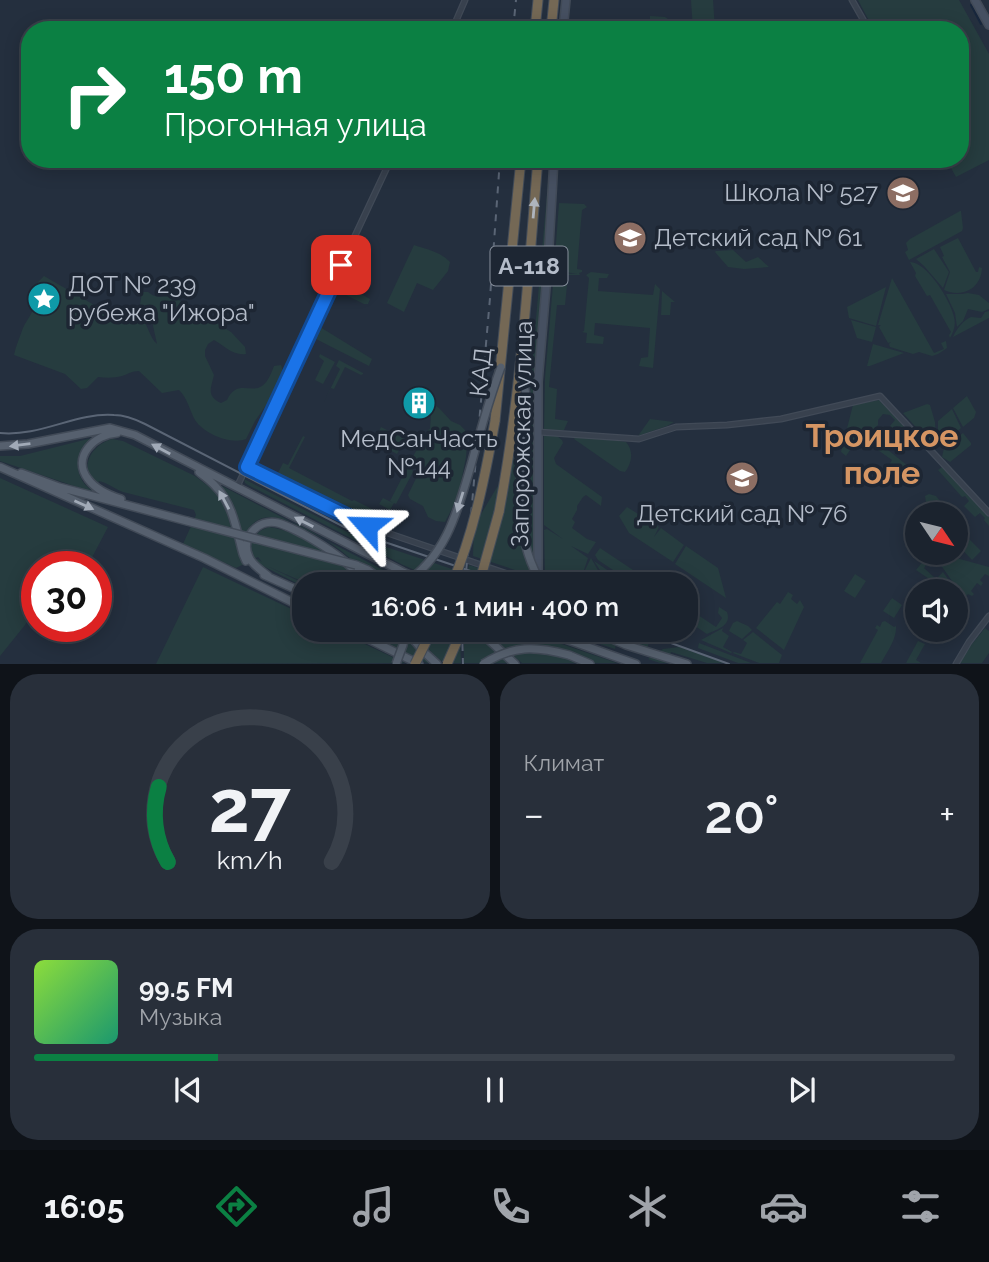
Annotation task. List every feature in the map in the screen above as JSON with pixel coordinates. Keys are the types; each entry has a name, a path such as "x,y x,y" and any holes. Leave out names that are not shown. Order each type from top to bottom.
{"highway":[{"path":"536,21 538,0"},
{"path":"552,21 554,0"},
{"name":"КАД","path":"456,572 469,537 495,421 520,168"},
{"name":"КАД","path":"482,572 499,512 506,470 519,374 537,168"},
{"path":"417,663 427,642"},
{"path":"447,663 457,642"}],"main road":[{"path":"420,572 431,561 449,533 501,367"},
{"path":"519,374 526,391 520,519 526,550 534,572"},
{"path":"0,446 28,444 110,428 135,435 403,572"},
{"path":"135,435 115,433 95,440 85,452 83,469 87,478 106,494 133,502 146,510"},
{"path":"188,463 223,495 245,559 253,569 292,587"},
{"path":"0,467 146,510 356,565 371,572"},
{"path":"0,467 204,558 292,602"},
{"path":"268,576 250,559 246,546 254,529 261,524 274,522 290,527 337,554 356,572"},
{"path":"375,642 417,663"},
{"path":"396,663 403,642"},
{"path":"415,642 436,663"},
{"path":"491,642 515,663"},
{"path":"574,642 636,663"},
{"path":"619,642 687,663"},
{"path":"483,663 506,652 527,648 550,650 590,663"}],"street":[{"path":"456,21 466,0"},
{"path":"564,21 566,0"},
{"path":"852,0 864,21"},
{"path":"975,0 989,25"},
{"path":"237,488 387,168"},
{"name":"Запорожская улица","path":"540,572 538,382 553,168"},
{"path":"537,432 639,439 676,427 781,419 880,396 989,513"},
{"path":"247,467 361,524 504,572"},
{"path":"956,663 989,616"}],"green space":[{"path":"691,0 713,0 714,21 692,21"},
{"path":"858,0 959,0 989,54 989,160 956,177 951,168 969,168 969,21 869,21"},
{"path":"650,16 665,17 668,21 650,21"},
{"path":"549,168 534,377 535,568 530,572 521,572 473,556 474,526 529,433 531,376"},
{"path":"559,203 584,204 587,207 582,210 577,269 582,272 580,275 568,275 565,305 557,305 549,387 557,389 555,419 568,421 564,430 544,430 545,378 554,273 577,274 554,270"},
{"path":"961,211 962,231 909,260 905,252 908,250 906,243 910,239"},
{"path":"958,238 976,272 979,267 982,268 974,286 957,293 944,290 950,272 940,247"},
{"path":"414,245 438,253 450,262 448,271 433,290 417,283 404,312 387,303"},
{"path":"934,249 949,272 943,288 916,259"},
{"path":"365,250 369,255 356,291 370,299 368,304 338,291 356,251"},
{"path":"733,250 746,262 758,257 769,267 728,267 715,252"},
{"path":"910,262 924,268 931,275 948,302 955,323 950,338 951,332 930,295 927,296 915,276"},
{"path":"591,272 609,274 607,278 599,278 598,291 653,295 655,284 660,289 653,368 639,366 641,358 648,357 650,328 595,323 594,335 604,337 603,344 586,343 587,333 582,332 589,278 586,275"},
{"path":"44,276 127,324 136,322 140,317 157,344 150,312 140,305 142,292 158,297 169,294 231,332 245,347 246,354 233,352 214,340 205,350 214,375 211,394 221,403 239,388 262,386 274,366 281,365 283,371 276,391 246,439 233,441 205,430 195,420 179,390 162,393 139,371 116,377 98,377 87,388 81,389 65,374 14,355 34,307 33,292"},
{"path":"892,278 934,353 944,349 941,343 946,341 947,348 932,356 890,347 891,342 888,343 879,327 881,325 878,325"},
{"path":"886,287 876,326 849,318 847,307"},
{"path":"662,291 675,302 671,302 670,315 661,315"},
{"path":"946,294 979,295 989,303 989,309 982,312 968,309 957,327 955,313"},
{"path":"989,311 989,318 953,337 965,320 971,317 981,318"},
{"path":"851,320 876,327 872,342 857,338"},
{"path":"320,327 372,359 369,366 314,338"},
{"path":"873,344 904,353 867,366"},
{"path":"320,354 335,362 323,384 315,380 324,361 319,357"},
{"path":"339,360 363,374 345,367 324,402 340,369 336,366"},
{"path":"967,396 976,412 974,418 963,427 953,408"},
{"path":"879,400 918,443 913,443 907,437 903,440 896,432 897,426 894,429 890,426 895,420 890,415 883,414 872,431 873,438 908,466 913,464 912,472 889,465 892,460 875,448 878,444 862,432 846,456 841,452 853,405"},
{"path":"930,405 935,422 936,446 932,445 903,413"},
{"path":"436,406 465,430 467,444 458,497 445,522 428,517 423,506 408,495 420,470 411,460 430,429 431,415"},
{"path":"952,409 961,428 938,447 938,421"},
{"path":"650,419 674,422 638,436"},
{"path":"381,427 405,439 397,454 369,439 375,439"},
{"path":"963,433 971,445 950,462 942,457 944,448"},
{"path":"544,435 557,436 562,440 563,443 554,458 556,464 602,497 601,506 586,495 583,497 572,519 575,522 572,528 596,542 588,554 571,546 588,558 583,572 545,572 544,530 547,529 563,539 544,525"},
{"path":"578,435 626,442 631,457 625,472 574,439"},
{"path":"303,436 305,437 289,468 376,511 369,518 361,519 276,477 283,463 288,465"},
{"path":"92,438 82,453 78,467 82,480 95,493 0,461 0,456 20,456"},
{"path":"112,439 123,441 195,476 216,492 225,506 244,564 236,568 183,544 196,515 194,510 123,492 99,481 101,488 89,475 88,463 101,444"},
{"path":"408,466 413,472 396,504 394,503 390,510 379,504 383,498 393,503 390,501"},
{"path":"942,467 989,517 989,526 980,513 975,517 968,510 969,501 965,496 962,497 938,470"},
{"path":"0,478 108,527 95,551 21,551 21,630 0,656"},
{"path":"244,479 359,538 461,572 419,572 245,483"},
{"path":"222,486 292,522 270,517 260,519 242,539 231,503"},
{"path":"925,496 936,496 941,502 926,502"},
{"path":"627,507 659,527 654,537 661,528 684,545 673,562 629,533 619,516"},
{"path":"269,527 294,534 332,557 349,572 292,572 292,577 267,566 292,578 292,581 263,566 256,560 262,562 258,557 254,559 251,544 259,532"},
{"path":"968,538 981,551 972,560 968,556"},
{"path":"325,540 387,572 363,572 344,553"},
{"path":"686,546 718,568 726,598 698,579 698,572 687,572 675,564"},
{"path":"600,548 636,572 616,572 595,555"},
{"path":"591,558 599,572 584,572"},
{"path":"594,561 610,572 601,572"},
{"path":"968,561 989,567 989,576 985,574 980,580 983,583 981,586 977,583 971,591 974,594 972,596 968,594 968,579 951,579 941,565 968,565"},
{"path":"469,565 490,572 474,572 468,570"},
{"path":"920,565 926,565 924,568 936,579 929,579 916,570"},
{"path":"203,567 292,609 292,642 360,642 405,663 156,664"},
{"path":"943,572 948,579 936,579"},
{"path":"855,574 866,581 855,598 844,591"},
{"path":"788,592 793,595 791,599 797,604 800,600 804,607 784,650 756,628"},
{"path":"892,598 902,605 894,618 883,611"},
{"path":"719,607 727,612 726,624 707,634 698,628 698,615 716,627 722,618 718,613"},
{"path":"737,621 752,630 742,639 729,631"},
{"path":"885,621 896,626 896,631 881,663 860,663 878,630 875,628"},
{"path":"723,628 722,631 729,636 723,647 731,653 701,640"},
{"path":"985,628 989,631 989,653 982,663 960,663 968,649"},
{"path":"753,632 782,655 779,663 759,663 733,653 741,654 747,643 743,640"},
{"path":"384,642 411,642 430,663"},
{"path":"422,642 460,642 461,663 444,663"},
{"path":"464,642 486,642 510,663 464,663"},
{"path":"497,642 556,642 617,663 522,663"},
{"path":"594,642 649,642 646,652 616,644 615,649"},
{"path":"917,642 925,644 916,660 921,663 906,663"},
{"path":"699,643 751,663 738,663 698,648"},
{"path":"679,647 725,663 707,663 671,652 670,663 648,659 663,649"}],"waterway":[{"path":"971,5 981,24"}],"tram line":[{"path":"0,433 30,431 100,415 130,418 352,531 473,572"},
{"path":"668,642 729,664"}],"railway":[{"path":"514,21 516,0"},
{"path":"466,572 499,168"},
{"path":"462,642 463,664"}],"place":[{"name":"Школа № 527","path":"903,193"},
{"name":"Детский сад № 61","path":"630,238"},
{"name":"ДОТ № 239 рубежа \"Ижора\"","path":"44,299"},
{"name":"МедСанЧасть №144","path":"419,403"},
{"name":"Детский сад № 76","path":"742,478"}],"district":[{"name":"Троицкое поле","path":"882,454"}],"route":[{"path":"341,265 247,467 367,526"}]}
